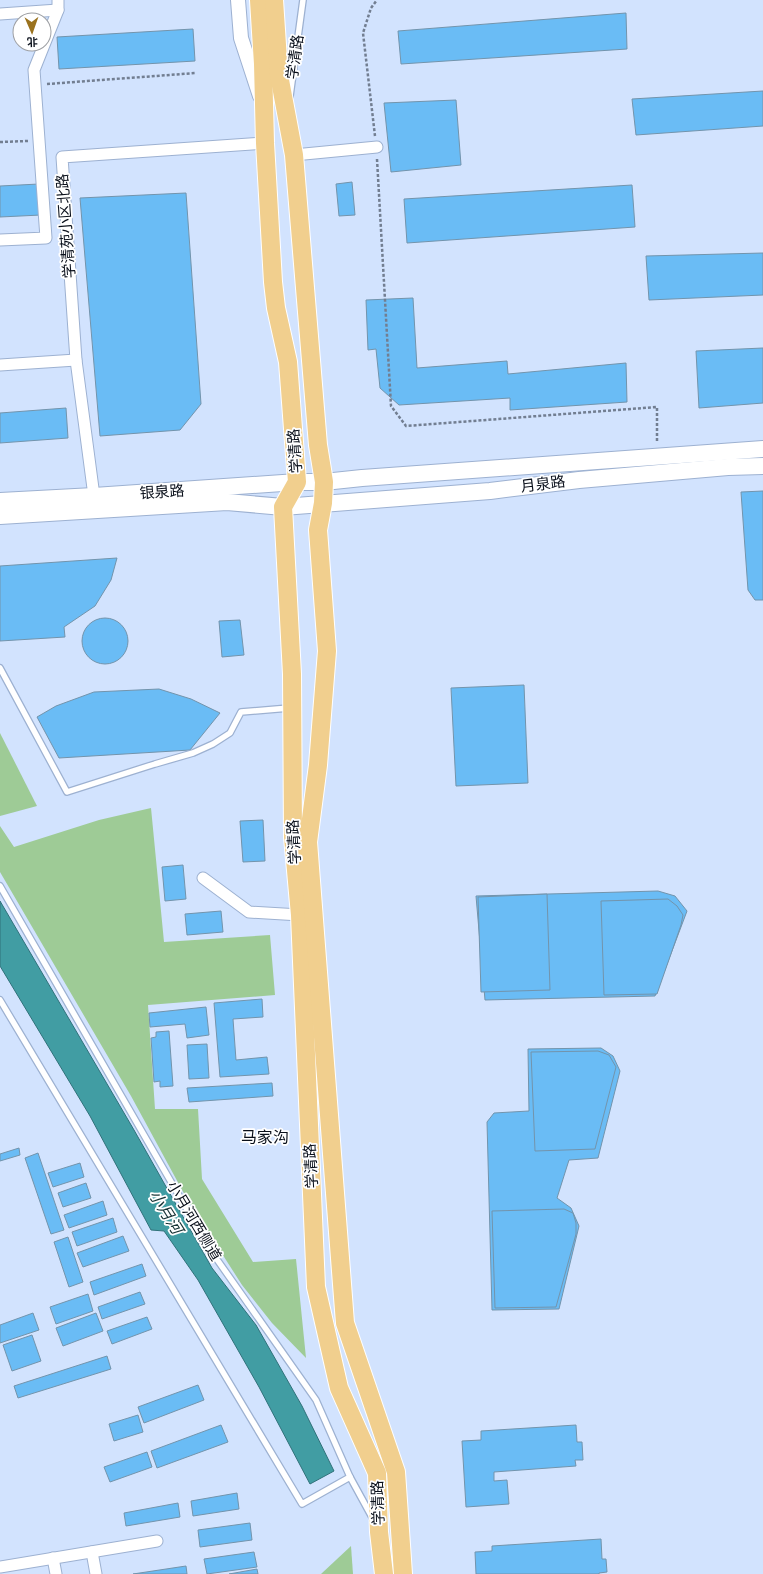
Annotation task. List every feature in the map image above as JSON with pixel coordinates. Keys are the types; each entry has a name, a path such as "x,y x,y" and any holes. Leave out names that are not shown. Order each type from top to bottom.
{"main road":[{"name":"学清路","path":"259,0 272,282 288,362 297,482 283,507 292,674 293,837 300,915 316,1287 339,1388 377,1473 384,1574"},
{"name":"学清路","path":"274,0 279,75 294,155 318,445 324,482 323,503 318,530 327,651 318,765 308,842 336,1218 345,1323 396,1472 403,1574"},
{"name":"月泉路","path":"324,482 763,449"},
{"name":"月泉路","path":"283,507 490,491 579,480 728,467 763,466"},
{"name":"银泉路","path":"0,501 297,482 324,482"},
{"name":"银泉路","path":"0,516 227,502 283,507"}],"street":[{"name":"学清路","path":"238,0 241,38 263,106"},
{"path":"0,14 58,5 34,70 46,238 0,240"},
{"name":"学清苑小区北路","path":"94,496 76,360 62,157 265,143"},
{"path":"294,155 377,147"},
{"path":"0,365 76,360"},
{"path":"203,878 249,912 300,915"},
{"path":"0,1567 157,1541"},
{"path":"92,1552 96,1574"},
{"path":"53,1558 56,1574"}],"lane":[{"name":"学清路","path":"287,114 303,0"},
{"path":"0,668 67,792 155,764 193,754 230,733 240,712 292,708"},
{"name":"小月河西侧道","path":"0,886 211,1251 316,1400 350,1477 380,1532"},
{"path":"0,1000 302,1504 350,1477"}],"path":[{"path":"377,0 372,8 363,33 377,147 391,406 406,426 657,407 657,456"},
{"path":"35,85 196,73"},
{"path":"0,142 39,141"}],"shaded area":[{"path":"0,733 37,806 0,816"},
{"path":"151,808 164,942 270,935 275,995 148,1005 155,1109 198,1109 202,1179 253,1262 296,1259 306,1358 272,1323 242,1285 187,1199 131,1096 0,872 0,826 14,847 99,820"},
{"path":"351,1546 353,1574 321,1574"}],"water":[{"name":"小月河","path":"0,901 134,1130 212,1268 256,1325 302,1406 334,1471 310,1484 259,1387 198,1280 164,1231 151,1230 90,1116 0,966"}],"building":[{"path":"626,13 627,49 401,64 398,31"},
{"path":"193,29 195,61 59,69 57,37"},
{"path":"763,91 763,126 636,135 632,99"},
{"path":"456,100 461,165 391,172 384,103"},
{"path":"352,182 355,215 339,216 336,184"},
{"path":"39,184 41,215 0,217 0,186"},
{"path":"632,185 635,227 407,243 404,199"},
{"path":"186,193 201,404 180,430 100,436 80,198"},
{"path":"763,253 763,295 649,300 646,256"},
{"path":"413,298 417,368 507,361 508,374 626,363 627,402 510,410 510,398 399,405 380,388 376,349 368,350 366,300"},
{"path":"763,348 763,403 699,408 696,351"},
{"path":"66,408 68,438 0,443 0,413"},
{"path":"763,491 763,600 755,600 748,590 741,492"},
{"path":"117,558 111,580 95,606 64,627 65,637 0,641 0,566"},
{"path":"100,618 110,618 118,622 124,628 128,636 128,646 124,654 118,660 110,664 100,664 92,660 86,654 82,646 82,636 86,628 92,622"},
{"path":"240,620 244,655 222,657 219,621"},
{"path":"524,685 528,783 456,786 451,688"},
{"path":"159,689 191,699 220,713 190,750 59,758 37,717 56,706 94,692"},
{"path":"263,820 265,861 243,862 240,821"},
{"path":"183,865 186,899 165,901 162,867"},
{"path":"658,891 675,896 687,911 655,996 485,1000 476,896"},
{"path":"547,894 550,990 481,992 478,897"},
{"path":"668,899 677,906 683,915 681,925 657,994 604,995 601,901"},
{"path":"221,911 223,932 187,935 185,914"},
{"path":"262,999 263,1017 233,1019 236,1060 267,1057 269,1074 220,1077 214,1003"},
{"path":"206,1007 209,1035 187,1038 185,1024 150,1027 149,1013"},
{"path":"169,1031 173,1086 160,1087 160,1081 154,1082 151,1038 156,1037 156,1032"},
{"path":"207,1044 209,1078 189,1079 187,1045"},
{"path":"601,1048 613,1056 620,1071 598,1158 569,1160 557,1198 571,1208 579,1226 559,1309 492,1310 487,1122 494,1113 529,1111 528,1049"},
{"path":"598,1051 609,1055 616,1067 595,1149 535,1151 531,1052"},
{"path":"272,1083 273,1096 189,1102 187,1088"},
{"path":"19,1148 20,1155 0,1161 0,1154"},
{"path":"38,1153 64,1230 51,1234 25,1158"},
{"path":"80,1163 84,1177 53,1187 48,1173"},
{"path":"86,1183 91,1198 63,1207 58,1193"},
{"path":"103,1201 107,1215 69,1228 64,1215"},
{"path":"564,1209 573,1213 576,1223 576,1234 556,1307 495,1308 492,1211"},
{"path":"113,1218 117,1232 77,1246 72,1232"},
{"path":"123,1236 129,1251 83,1267 77,1253"},
{"path":"68,1237 83,1282 69,1287 54,1242"},
{"path":"142,1264 146,1276 94,1295 90,1282"},
{"path":"140,1292 145,1304 102,1319 98,1307"},
{"path":"88,1294 93,1311 56,1324 50,1307"},
{"path":"33,1313 39,1330 0,1343 0,1325"},
{"path":"96,1313 103,1331 63,1346 56,1328"},
{"path":"147,1317 152,1329 112,1344 107,1331"},
{"path":"32,1335 41,1361 12,1371 3,1345"},
{"path":"107,1356 111,1369 18,1398 14,1386"},
{"path":"198,1385 204,1400 144,1423 138,1407"},
{"path":"138,1415 143,1432 114,1441 109,1424"},
{"path":"221,1425 228,1442 157,1468 151,1451"},
{"path":"576,1425 577,1442 582,1442 583,1460 575,1460 576,1466 494,1472 494,1481 507,1480 509,1504 466,1507 462,1441 481,1440 481,1431"},
{"path":"147,1452 152,1467 110,1482 104,1467"},
{"path":"237,1493 239,1509 193,1516 191,1501"},
{"path":"178,1503 180,1517 126,1526 124,1513"},
{"path":"250,1523 252,1540 200,1547 198,1530"},
{"path":"601,1539 602,1559 606,1559 607,1572 599,1574 476,1574 475,1552 492,1551 492,1546"},
{"path":"254,1552 257,1567 207,1574 204,1559"},
{"path":"186,1566 187,1574 133,1574"},
{"path":"257,1569 258,1574 229,1574"}],"district":[{"name":"马家沟","path":"265,1137"}]}
